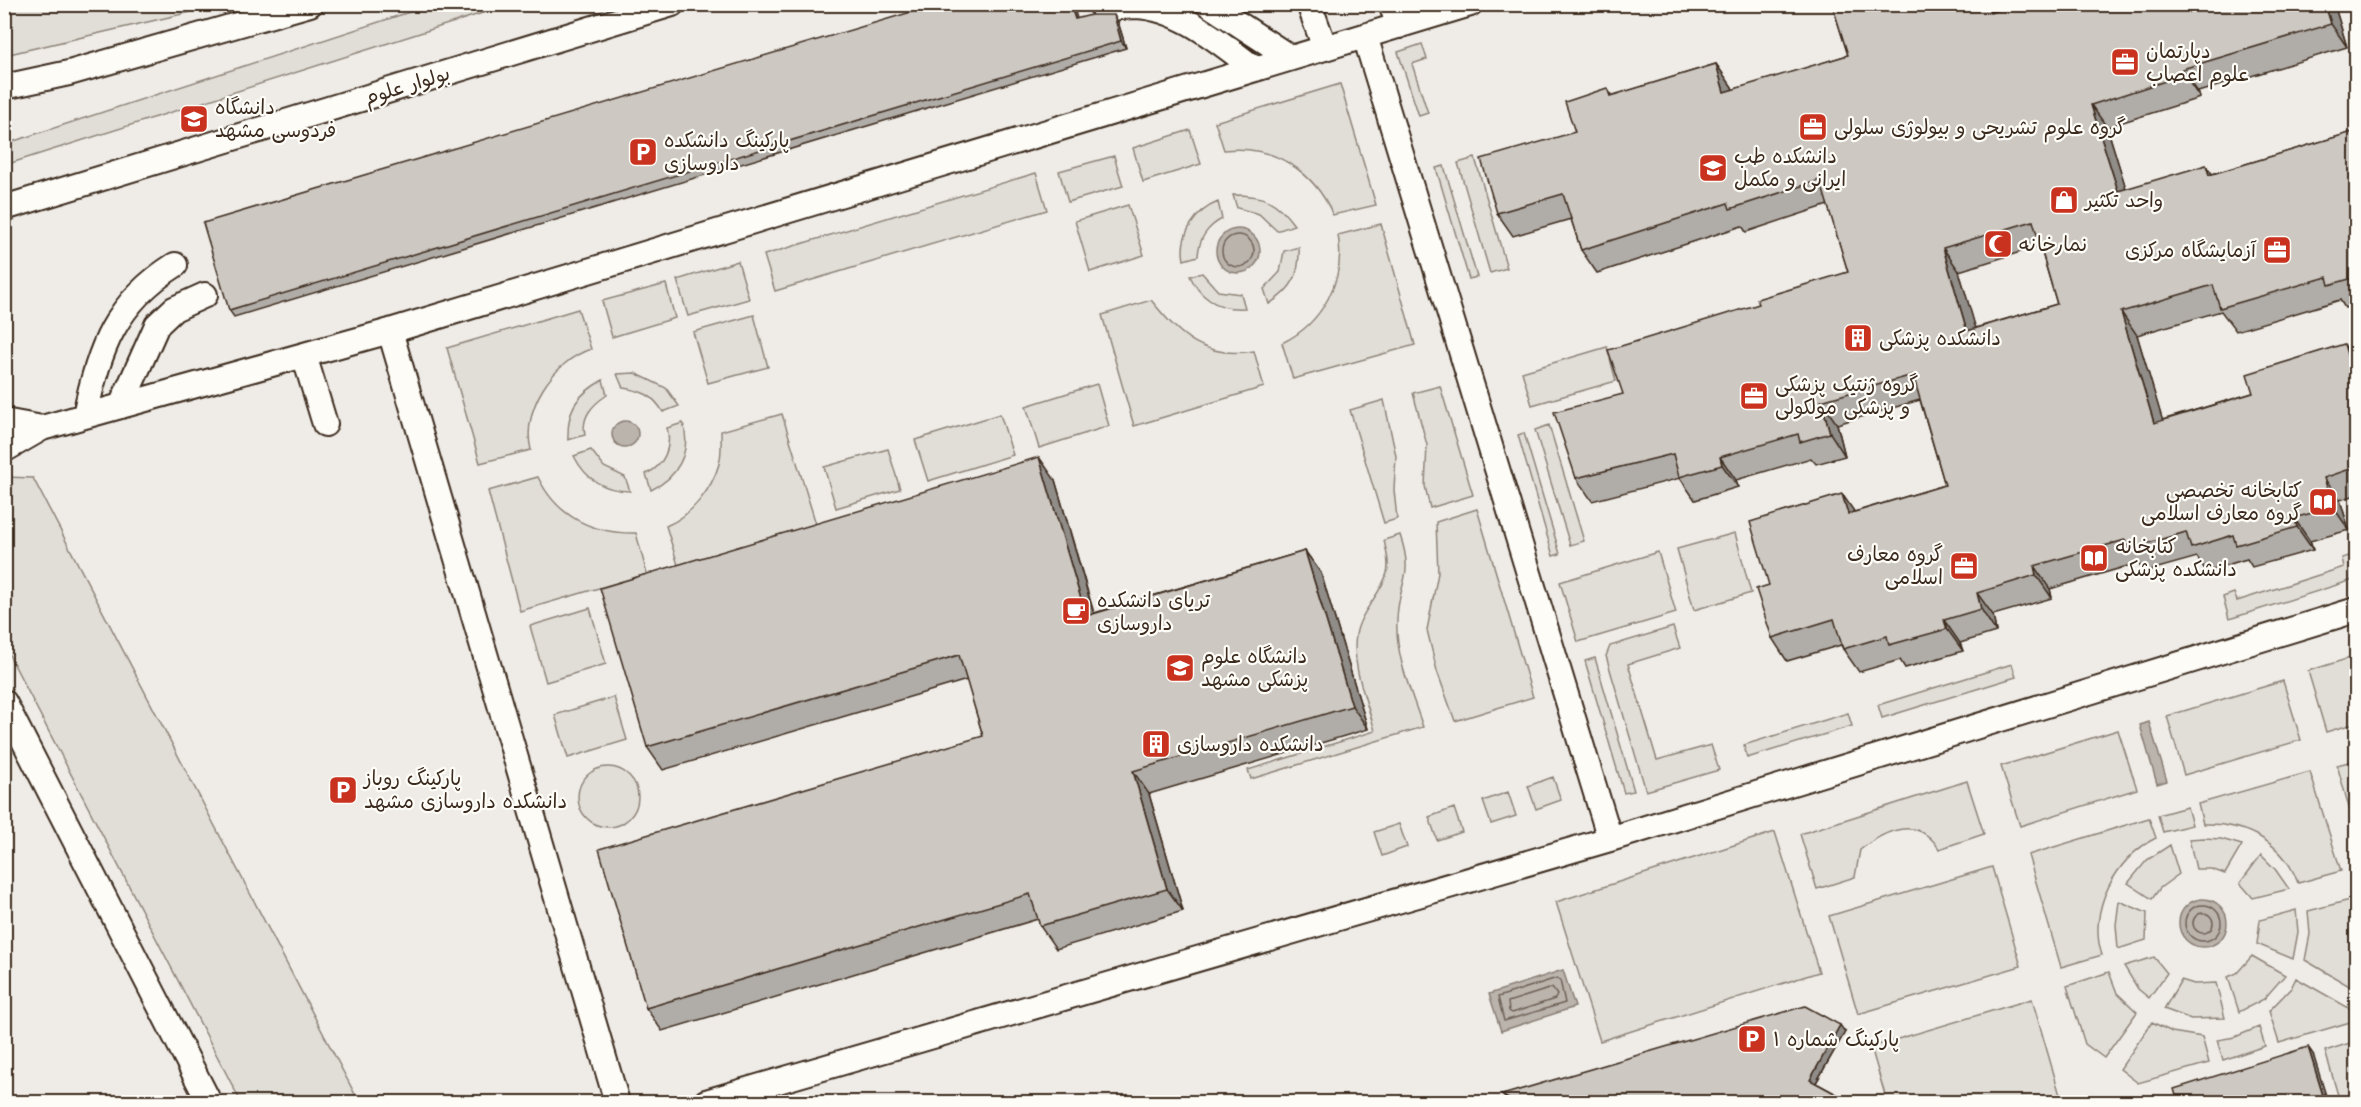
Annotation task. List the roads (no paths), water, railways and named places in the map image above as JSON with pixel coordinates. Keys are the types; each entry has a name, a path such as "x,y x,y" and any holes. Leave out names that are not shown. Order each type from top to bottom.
{"lane":[{"path":"4,87 69,73 310,4"},
{"name":"بولوار علوم","path":"4,208 672,4"},
{"path":"1208,4 1291,58"},
{"path":"1309,4 1325,48"},
{"path":"4,450 42,428 390,331 1365,36 1395,15 1470,4"},
{"path":"1103,9 1136,6 1169,13 1207,34 1255,69"},
{"path":"1365,36 1610,838"},
{"path":"85,416 92,382 105,345 124,310 149,282 175,265"},
{"path":"121,406 157,325 174,309 205,295"},
{"path":"390,331 617,1102"},
{"path":"303,355 325,424"},
{"path":"4,421 42,428"},
{"path":"706,1102 1610,838 2356,610"},
{"path":"4,702 209,1102"}],"water":[{"path":"1238,229 1253,236 1260,251 1253,266 1238,273 1223,266 1216,251 1223,236"},
{"path":"625,421 634,425 638,434 634,443 625,447 616,443 612,434 616,425"},
{"path":"2149,722 2167,781 2157,784 2140,725"},
{"path":"2203,899 2220,906 2227,923 2220,940 2203,947 2186,940 2179,923 2186,906"},
{"path":"1563,970 1575,1007 1501,1031 1489,994"}],"place":[{"name":"دپارتمان علوم اعصاب","path":"2125,62"},
{"name":"دانشگاه فردوسی مشهد","path":"194,119"},
{"name":"گروه علوم تشریحی و بیولوژی سلولی","path":"1813,127"},
{"name":"پارکینگ دانشکده داروسازی","path":"643,152"},
{"name":"دانشکده طب ایرانی و مکمل","path":"1713,168"},
{"name":"واحد تکثیر","path":"2064,200"},
{"name":"نمارخانه","path":"1998,244"},
{"name":"آزمایشگاه مرکزی","path":"2277,250"},
{"name":"دانشکده پزشکی","path":"1858,338"},
{"name":"گروه ژنتیک پزشکی و پزشکی مولکولی","path":"1754,396"},
{"name":"کتابخانه تخصصی گروه معارف اسلامی","path":"2323,502"},
{"name":"کتابخانه دانشکده پزشکی","path":"2094,558"},
{"name":"گروه معارف اسلامی","path":"1964,566"},
{"name":"تریای دانشکده داروسازی","path":"1076,611"},
{"name":"دانشگاه علوم پزشکی مشهد","path":"1180,668"},
{"name":"دانشکده داروسازی","path":"1156,744"},
{"name":"پارکینگ روباز دانشکده داروسازی مشهد","path":"343,790"},
{"name":"پارکینگ شماره ۱","path":"1752,1039"}]}
